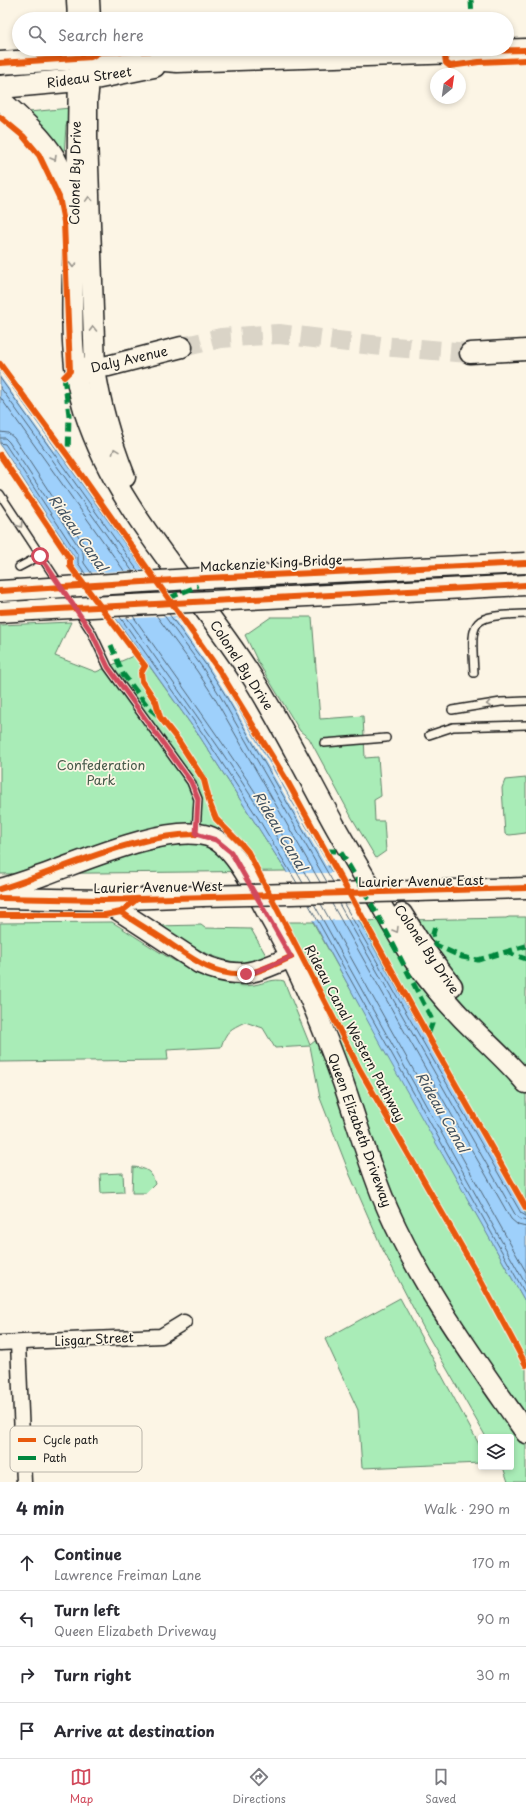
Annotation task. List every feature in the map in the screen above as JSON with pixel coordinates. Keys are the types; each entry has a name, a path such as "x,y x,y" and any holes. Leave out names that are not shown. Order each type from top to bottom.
{"main road":[{"path":"89,0 90,12"},
{"name":"Rideau Street","path":"514,50 526,50"},
{"name":"Rideau Street","path":"0,63 59,56"},
{"path":"83,80 84,56"},
{"name":"Rideau Street","path":"116,56 177,61 336,56"},
{"name":"Rideau Street","path":"0,87 83,80 177,61"},
{"name":"Colonel By Drive","path":"83,80 88,101 86,369"},
{"path":"0,100 39,136 55,158 68,189 74,226"},
{"name":"Colonel By Drive","path":"74,226 73,332 125,476 146,512 262,678 343,820 426,952 497,1050 526,1083"},
{"name":"Daly Avenue","path":"86,369 108,366 182,346"},
{"path":"470,352 526,350"},
{"name":"Mackenzie King Bridge","path":"8,590 206,578 526,563"},
{"path":"0,612 526,585"},
{"path":"0,889 119,848 159,837 196,834"},
{"name":"Queen Elizabeth Driveway","path":"196,834 216,840 231,852 291,957 332,1052 366,1157 404,1245 449,1322 526,1433"},
{"name":"Laurier Avenue East","path":"317,894 526,888"},
{"name":"Laurier Avenue West","path":"0,898 103,900 202,896 317,894"},
{"path":"103,900 199,963 215,970 234,974 246,974 291,957"}],"street":[{"path":"74,0 75,12"},
{"name":"Colonel By Drive","path":"74,226 83,80"},
{"name":"Lisgar Street","path":"0,1343 160,1336 184,1322"},
{"path":"18,1343 22,1426"},
{"path":"24,1472 24,1482"}],"lane":[{"path":"0,494 66,594"},
{"path":"18,567 40,556"},
{"path":"70,601 92,633 108,667 191,782 198,799 196,834"},
{"path":"474,673 472,640 475,626 483,618 494,615 526,614"},
{"path":"452,710 502,702 526,701"},
{"path":"429,735 453,727 526,725"},
{"path":"324,743 386,738"}],"green space":[{"path":"70,108 70,115 66,126 64,155 56,141 29,112"},
{"path":"271,617 312,617 320,719 363,716 365,758 378,757 381,796 374,800 375,821 384,821 386,851 376,858 352,818 309,738 300,731 258,662 245,635"},
{"name":"Confederation Park","path":"71,622 55,656 96,672 140,653 200,737 286,871 0,874 0,625"},
{"path":"526,778 526,833 510,835 505,834 502,788 505,780"},
{"path":"526,917 526,1215 358,921"},
{"path":"112,922 171,959 217,980 233,984 246,985 254,985 273,980 284,981 310,1045 338,1022 287,922 313,922 526,1303 526,1482 508,1482 504,1470 514,1470 514,1434 484,1434 424,1329 381,1246 350,1175 320,1098 310,1046 275,1048 263,1028 245,1022 229,1031 221,1047 167,1050 168,1060 0,1062 0,923"},
{"path":"201,925 205,928 251,929 267,957 254,962 225,960 195,948 156,926"},
{"path":"133,1167 145,1169 152,1176 155,1184 146,1193 132,1193"},
{"path":"123,1173 124,1192 101,1193 100,1174"},
{"path":"400,1298 478,1442 478,1463 362,1468 358,1410 325,1339"}],"water":[{"name":"Rideau Canal","path":"0,371 210,662 268,758 396,987 509,1183 526,1215 526,1303 383,1049 286,871 200,737 117,620 72,563 75,558 0,444"}],"pier":[{"path":"0,371 56,450 54,451 0,376"},
{"path":"145,570 178,616 114,619 78,573"},
{"path":"176,617 210,662 328,865 326,866 224,690 174,618"},
{"path":"285,873 334,873 360,920 310,920"}],"tunnel":[{"path":"182,347 221,338 279,334 381,346 470,353"}],"marked path":[{"path":"471,0 472,12"},
{"path":"64,377 69,415 68,456"},
{"path":"169,598 198,586"},
{"path":"111,645 123,674 149,708 160,717"},
{"path":"326,851 340,851 376,913 431,1018 432,1024 428,1035"},
{"path":"435,927 433,934 436,945 462,957 478,960 526,946"},
{"path":"505,952 526,959"}],"cycle path":[{"path":"514,50 526,50"},
{"path":"0,63 93,56"},
{"path":"445,56 446,63 450,66 479,62 526,60"},
{"path":"0,117 23,136 39,155 59,197 64,222 70,371 64,377"},
{"path":"0,364 68,456 219,670 286,779 432,1043 526,1208"},
{"name":"Rideau Canal Western Pathway","path":"0,455 70,559 70,566 145,666 141,673 142,681 156,702 160,717 178,740 204,780 210,804 216,819 248,852 360,1070 475,1270 526,1365"},
{"path":"0,591 206,578 526,563"},
{"path":"0,612 526,585"},
{"path":"0,889 121,847 146,840 196,834"},
{"path":"0,898 103,900 526,888"},
{"path":"0,915 105,915 121,912 137,899"},
{"path":"121,912 190,957 221,972 233,974 251,973 291,957"}],"route":[{"path":"40,556 92,633 108,667 191,782 198,799 196,834 209,836 222,843 231,852 281,937 291,957 246,974"}]}
